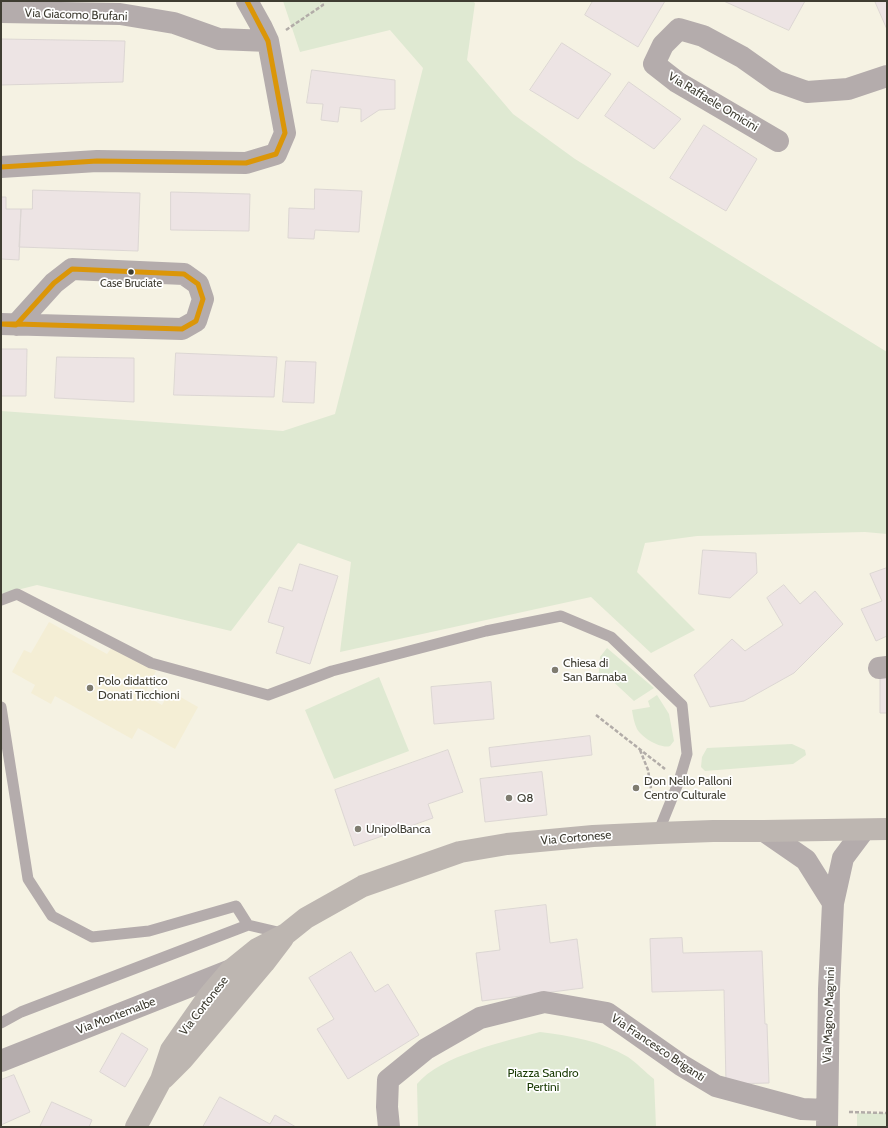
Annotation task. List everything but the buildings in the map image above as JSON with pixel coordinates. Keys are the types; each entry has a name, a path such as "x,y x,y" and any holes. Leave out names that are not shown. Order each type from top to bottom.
{"main road":[{"name":"Via Cortonese","path":"136,1127 161,1080 170,1050 208,997 231,970 258,949 286,934 306,918 363,886 460,852 507,844 593,836 658,833 887,829"},
{"name":"Via Cortonese","path":"161,1080 183,1059 264,963 286,934"}],"street":[{"path":"1,167 97,161 246,163 276,154 285,133 268,41 262,26 247,1"},
{"name":"Via Giacomo Brufani","path":"1,12 120,14 174,23 219,39 268,41"},
{"name":"Via Raffaele Omicini","path":"778,140 677,82 654,64 663,45 679,29 703,36 742,57 776,81 807,92 848,89 887,76"},
{"path":"72,269 184,274 198,284 203,299 196,321 182,329 8,325 54,283 72,269"},
{"name":"Via Magno Magnini","path":"827,1118 829,989 833,903 843,858 864,830"},
{"path":"764,832 806,860 833,903"},
{"name":"Via Montemalbe","path":"1,1061 231,970"},
{"name":"Via Francesco Briganti","path":"388,1127 388,1080 426,1049 480,1018 544,1002 607,1013 681,1065 716,1086 802,1109 827,1118"}],"lane":[{"path":"1,600 17,594 151,662 268,695 332,671 486,632 561,616 611,637 682,705 687,754 679,780 658,833"},
{"path":"1,707 28,879 52,916 92,937 149,931 236,906 248,925"},
{"path":"1,1023 21,1012 248,925 286,934"}],"path":[{"path":"268,41 324,5 321,1"},
{"path":"596,715 679,780"},
{"path":"640,749 648,770 658,833"},
{"path":"827,1118 857,1113 887,1113"}],"shaded area":[{"name":"Polo didattico Donati Ticchioni","path":"49,622 107,654 112,647 156,671 144,695 162,705 170,691 198,707 175,749 138,728 132,739 55,696 51,704 31,693 35,685 12,672 24,650 31,653"}],"green space":[{"path":"283,1 472,1 475,3 467,60 513,114 575,159 887,352 887,534 865,532 697,536 645,543 637,572 695,630 651,653 591,597 340,652 351,562 298,543 231,631 37,585 1,594 1,411 283,431 335,414 423,68 390,30 300,52"},
{"path":"607,648 654,688 634,701 606,675 598,683 600,657"},
{"path":"379,677 409,751 334,779 305,710"},
{"path":"657,695 669,714 674,741 670,746 662,746 647,739 639,732 634,722 632,710 650,707 648,701"},
{"path":"792,744 805,750 806,755 793,764 705,771 701,767 702,757 707,748"},
{"name":"Piazza Sandro Pertini","path":"540,1032 574,1037 596,1043 618,1051 635,1062 654,1079 656,1127 418,1127 417,1084 427,1074 441,1065 474,1051"},
{"path":"887,1112 887,1127 857,1127 857,1113"}],"transit line":[{"path":"1,167 97,161 246,163 276,154 285,133 268,41 247,1"},
{"path":"72,269 184,274 198,284 203,299 196,321 182,329 17,324 54,283 72,269"},
{"path":"1,324 17,324 16,325 1,324"}],"place":[{"name":"Case Bruciate","path":"131,272"},
{"name":"Chiesa di San Barnaba","path":"555,670"},
{"name":"Polo didattico Donati Ticchioni","path":"90,688"},
{"name":"Don Nello Palloni Centro Culturale","path":"636,788"},
{"name":"Q8","path":"509,798"},
{"name":"UnipolBanca","path":"358,829"}]}
